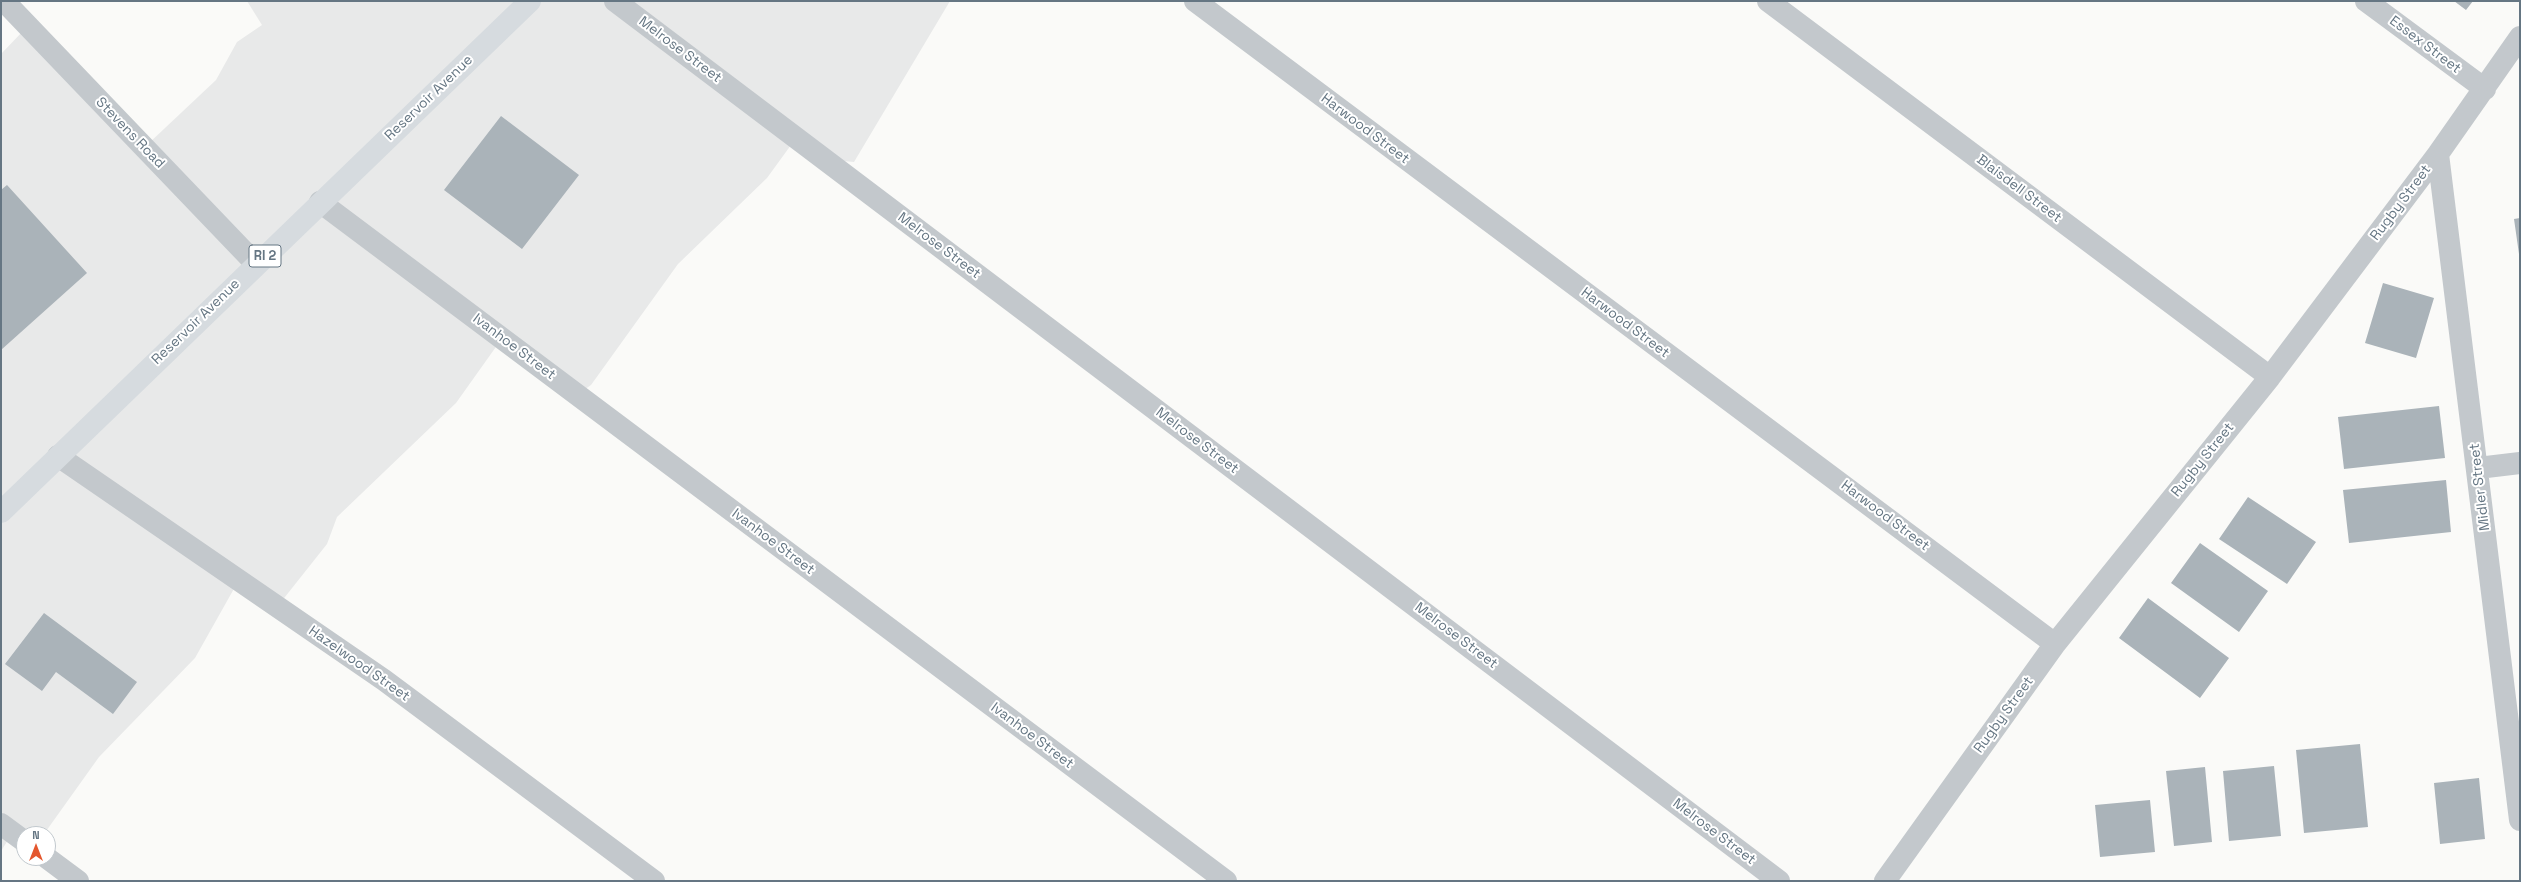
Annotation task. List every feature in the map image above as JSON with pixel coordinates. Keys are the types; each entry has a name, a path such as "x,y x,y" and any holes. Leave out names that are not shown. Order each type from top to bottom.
{"main road":[{"name":"Reservoir Avenue","path":"1,512 320,202 530,1"}],"street":[{"name":"Stevens Road","path":"4,1 256,264"},
{"name":"Melrose Street","path":"615,1 1779,881"},
{"name":"Harwood Street","path":"1195,1 2055,644"},
{"name":"Blaisdell Street","path":"1768,1 2270,377"},
{"name":"Essex Street","path":"2366,1 2485,89"},
{"name":"Rugby Street","path":"1885,881 2055,644 2270,377 2438,154 2520,38"},
{"name":"Midler Street","path":"2438,154 2478,468 2520,820"},
{"name":"Ivanhoe Street","path":"320,202 1226,881"},
{"name":"Hazelwood Street","path":"58,456 384,680 654,881"},
{"path":"2478,468 2520,463"},
{"path":"1,824 16,835"},
{"path":"56,865 78,881"}],"shaded area":[{"path":"247,1 950,1 854,162 843,161 799,134 767,178 678,264 591,385 581,392 503,337 456,403 337,517 327,544 281,602 240,578 195,658 99,757 50,826 16,826 16,834 12,834 1,851 1,54 24,30 148,144 216,80 237,42 262,25"}],"building":[{"path":"2454,1 2473,1 2466,10"},
{"path":"501,116 579,175 522,249 444,190"},
{"path":"7,185 87,273 1,350 1,190"},
{"path":"2520,218 2520,254 2519,254 2514,219"},
{"path":"2383,283 2434,298 2416,358 2365,343"},
{"path":"2439,406 2445,458 2344,469 2338,417"},
{"path":"2446,480 2451,532 2349,543 2343,490"},
{"path":"2248,497 2316,542 2287,584 2219,539"},
{"path":"2200,543 2268,591 2239,632 2171,583"},
{"path":"2148,598 2229,658 2200,698 2119,638"},
{"path":"44,613 137,682 113,714 56,672 42,691 5,664"},
{"path":"2360,744 2368,827 2304,833 2296,750"},
{"path":"2274,766 2281,836 2229,841 2223,771"},
{"path":"2205,767 2212,842 2174,846 2166,771"},
{"path":"2479,778 2485,839 2440,844 2434,783"},
{"path":"2150,800 2155,852 2100,857 2095,805"}]}
